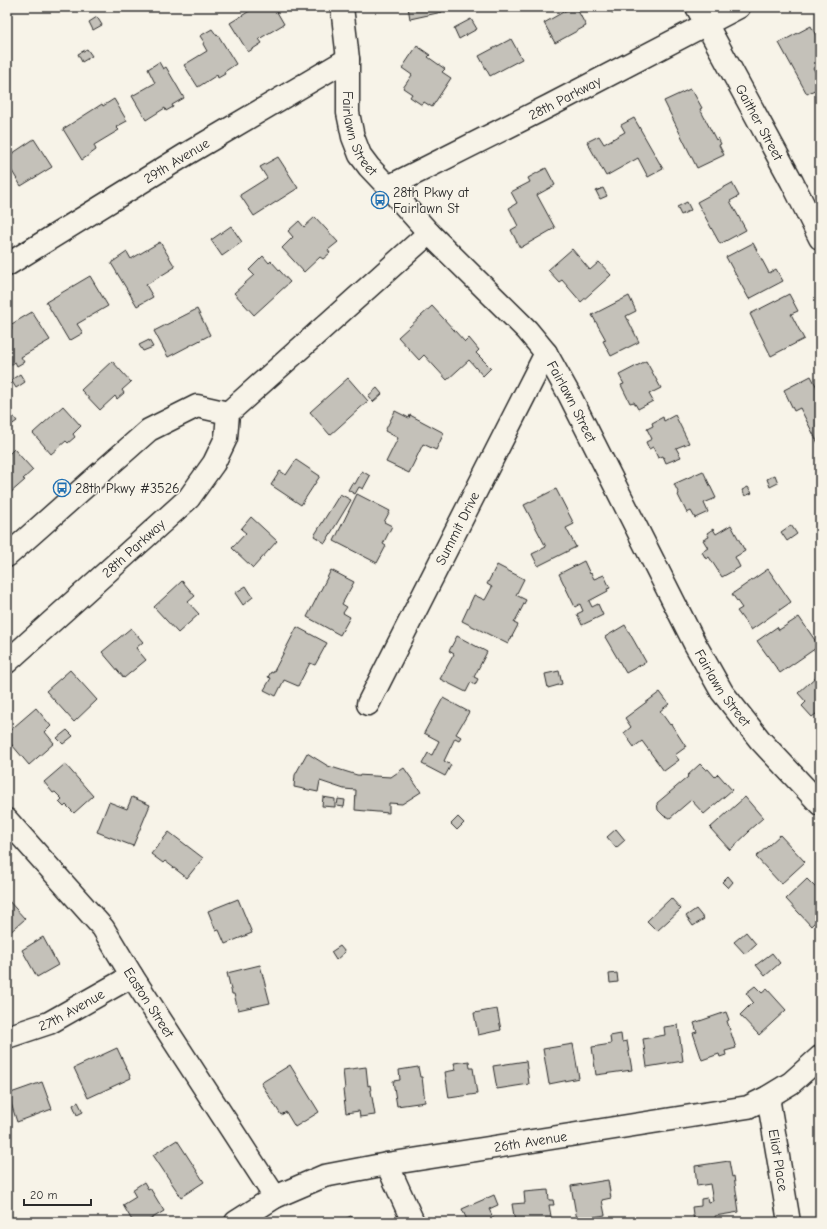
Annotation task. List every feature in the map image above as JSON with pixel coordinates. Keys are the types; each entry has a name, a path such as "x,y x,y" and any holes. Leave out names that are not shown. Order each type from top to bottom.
{"street":[{"name":"Fairlawn Street","path":"342,7 348,59 348,113 352,138 360,155 429,233 527,330 546,353 570,396 695,644 722,692 760,740 820,804"},
{"name":"28th Parkway","path":"388,186 556,102 702,16 739,7"},
{"name":"Gaither Street","path":"702,16 792,182 820,238"},
{"name":"29th Avenue","path":"7,265 185,155 348,59"},
{"path":"7,556 149,430 197,406 228,413 429,233"},
{"name":"Summit Drive","path":"368,704 546,353"},
{"name":"28th Parkway","path":"7,662 189,498 214,463 226,438 228,413"},
{"name":"Easton Street","path":"7,820 103,928 132,976 275,1197"},
{"name":"27th Avenue","path":"7,1038 49,1023 132,976"},
{"name":"26th Avenue","path":"236,1222 275,1197 324,1176 387,1164 748,1107 791,1083 820,1057"},
{"name":"Eliot Place","path":"768,1097 789,1222"},
{"path":"387,1164 413,1222"}],"building":[{"path":"256,7 285,7 277,12 284,24 259,39 262,43 248,52 230,23"},
{"path":"408,7 441,7 442,12 410,19"},
{"path":"572,7 576,7 586,26 555,43 544,23"},
{"path":"609,7 624,7 612,13"},
{"path":"97,17 102,25 93,30 89,22"},
{"path":"471,19 477,29 459,39 454,28"},
{"path":"811,26 820,43 820,64 813,68 818,76 820,75 820,87 807,94 779,43"},
{"path":"212,29 217,36 218,35 236,64 224,72 225,74 218,78 217,75 198,87 184,65 207,51 200,36"},
{"path":"511,39 522,59 490,76 479,56"},
{"path":"417,46 430,55 428,57 445,69 442,72 451,78 432,107 424,102 422,105 410,97 412,94 403,88 412,75 402,68"},
{"path":"87,49 92,56 82,62 78,54"},
{"path":"159,62 163,69 166,67 184,98 172,105 173,107 166,111 165,108 146,120 132,96 155,83 148,69"},
{"path":"690,89 702,108 700,109 716,140 718,138 721,144 719,145 724,155 697,168 664,101"},
{"path":"114,99 127,121 116,127 119,130 94,145 96,150 82,160 63,129 102,104 103,106"},
{"path":"634,118 663,169 648,177 638,158 606,176 587,142 599,136 604,144 625,132 621,125"},
{"path":"34,139 52,167 21,186 7,163 7,157"},
{"path":"278,157 298,188 254,216 240,195 267,178 260,167"},
{"path":"546,168 555,185 537,195 555,228 520,248 511,230 518,226 509,208 517,203 511,192 530,182 528,178"},
{"path":"732,183 739,196 730,201 746,230 720,244 697,202"},
{"path":"603,188 607,196 600,199 596,191"},
{"path":"687,202 691,210 681,215 677,207"},
{"path":"315,217 338,242 328,250 330,253 323,259 320,257 304,272 282,248 293,237 288,231 299,221 304,227"},
{"path":"231,226 242,242 222,256 211,240"},
{"path":"160,242 175,267 146,285 153,297 137,306 111,263 127,252 131,259"},
{"path":"753,243 769,273 776,269 783,281 749,299 726,257"},
{"path":"572,249 590,270 599,262 611,275 581,302 562,280 559,282 548,270"},
{"path":"263,256 269,263 271,261 290,282 254,315 234,293 254,275 249,270"},
{"path":"90,276 108,306 77,324 83,333 69,341 46,302"},
{"path":"789,294 798,311 791,314 804,339 771,356 750,314"},
{"path":"629,296 636,311 626,316 639,342 611,356 603,341 606,340 592,315"},
{"path":"432,306 465,342 469,338 479,350 476,353 491,368 483,376 469,360 447,380 424,355 419,360 398,337"},
{"path":"197,309 210,335 168,357 154,331"},
{"path":"32,312 50,340 21,357 24,362 17,366 15,362 11,365 7,358 7,331 12,328 10,325"},
{"path":"149,340 153,347 143,351 139,345"},
{"path":"112,361 131,382 122,390 124,393 117,399 115,396 100,410 81,390"},
{"path":"646,361 661,388 649,394 653,401 638,409 634,402 630,403 621,385 624,384 619,375"},
{"path":"20,374 25,382 16,388 11,380"},
{"path":"811,376 820,393 820,447 800,408 794,411 784,390"},
{"path":"348,378 368,401 330,435 310,412"},
{"path":"377,388 382,394 373,402 368,396"},
{"path":"63,406 81,426 73,434 75,437 68,443 66,441 51,454 33,433"},
{"path":"395,411 409,418 410,415 444,433 436,450 423,444 409,473 386,462 398,438 385,431"},
{"path":"675,415 689,443 676,448 681,457 666,463 663,456 658,458 653,447 649,449 646,442 652,439 647,429 653,426 652,423 663,417 664,421"},
{"path":"13,416 17,421 7,428 7,420"},
{"path":"14,449 33,470 23,479 25,480 9,494 7,493 7,456"},
{"path":"296,460 320,476 301,505 271,485 280,471 286,475"},
{"path":"362,471 370,476 363,489 359,487 355,494 348,490 352,483 355,484"},
{"path":"703,471 716,498 704,503 708,512 695,518 691,511 687,513 674,484"},
{"path":"775,475 778,483 770,487 767,479"},
{"path":"748,487 752,493 745,496 742,490"},
{"path":"556,489 574,524 566,528 576,547 538,566 532,554 546,547 524,505"},
{"path":"340,494 351,500 325,543 314,536"},
{"path":"357,494 390,511 384,522 392,526 383,544 386,546 377,563 334,541"},
{"path":"251,517 277,541 253,568 232,548 246,533 241,529"},
{"path":"731,525 745,551 735,557 740,567 722,577 709,557 706,559 702,552 708,548 703,540 709,537 707,533 713,529 716,534"},
{"path":"791,525 797,534 787,541 781,532"},
{"path":"584,561 594,579 604,575 610,588 607,589 608,591 589,601 592,607 598,604 603,615 582,625 577,614 583,611 580,604 575,607 559,574"},
{"path":"497,565 524,579 516,595 526,600 514,623 518,625 508,644 462,621 474,595 485,600 492,587 487,584"},
{"path":"768,569 791,602 751,630 737,611 742,608 732,594"},
{"path":"331,570 354,582 342,604 347,607 343,613 350,617 340,635 307,617"},
{"path":"182,581 195,596 188,602 199,614 178,633 154,607"},
{"path":"246,586 253,597 243,605 235,593"},
{"path":"799,617 819,646 780,673 757,641 777,627 779,630"},
{"path":"625,625 646,662 626,673 605,637"},
{"path":"297,627 327,643 315,665 310,663 298,686 284,680 276,696 264,690 271,678 268,677 271,672 273,673"},
{"path":"131,628 143,642 136,648 146,660 124,678 102,652"},
{"path":"457,636 487,652 474,677 478,679 475,685 471,682 466,692 440,679 454,654 449,651"},
{"path":"70,670 97,700 74,722 46,691"},
{"path":"559,671 562,684 548,688 545,674"},
{"path":"820,673 820,711 812,717 802,706 806,702 798,693"},
{"path":"660,692 669,704 660,711 670,725 671,724 686,747 675,755 679,760 664,771 642,741 634,747 624,733 631,727 625,718"},
{"path":"443,698 469,712 456,734 461,737 459,740 455,738 444,761 451,765 445,776 422,764 428,753 432,755 439,741 424,733"},
{"path":"36,708 51,726 45,732 54,743 29,765 7,739 7,733"},
{"path":"67,730 73,736 63,744 57,738"},
{"path":"307,753 328,766 357,775 391,777 404,768 421,792 402,804 389,803 389,813 355,810 356,790 344,789 320,781 318,792 294,787 295,775"},
{"path":"65,764 93,796 74,813 66,805 64,807 59,802 62,799 55,792 53,793 44,782"},
{"path":"700,764 706,770 708,769 715,777 718,774 732,790 704,814 691,800 670,818 664,816 658,810 657,803 688,777 687,776"},
{"path":"132,797 150,805 133,846 97,832 109,802 127,809"},
{"path":"323,797 335,799 335,807 322,806"},
{"path":"745,797 763,818 730,850 710,828"},
{"path":"338,799 345,800 344,807 337,806"},
{"path":"458,817 464,823 457,830 451,824"},
{"path":"616,829 625,840 616,848 607,837"},
{"path":"169,832 203,858 187,878 165,861 163,863 151,854"},
{"path":"780,835 805,862 781,884 756,857"},
{"path":"728,876 733,882 728,888 722,882"},
{"path":"807,879 817,889 820,886 820,917 811,926 786,899"},
{"path":"671,898 681,909 657,931 647,921"},
{"path":"7,899 25,919 7,935"},
{"path":"238,899 252,933 225,944 219,930 216,931 208,911"},
{"path":"696,909 704,919 693,926 686,916"},
{"path":"746,932 756,944 745,954 734,942"},
{"path":"43,937 58,965 37,977 22,950"},
{"path":"340,946 345,952 336,960 331,952"},
{"path":"772,953 780,963 765,976 756,965"},
{"path":"260,965 270,1003 238,1010 227,973"},
{"path":"617,973 618,982 610,983 609,974"},
{"path":"755,986 762,993 767,989 786,1010 759,1035 740,1015 753,1002 746,993"},
{"path":"497,1009 501,1030 478,1035 474,1013"},
{"path":"726,1012 729,1020 727,1021 736,1048 725,1051 726,1055 720,1057 719,1054 702,1060 693,1033 697,1032 694,1023"},
{"path":"678,1025 683,1061 647,1067 643,1039 665,1035 664,1027"},
{"path":"621,1034 622,1042 627,1041 632,1070 596,1075 592,1047 611,1044 610,1036"},
{"path":"573,1044 579,1078 549,1084 543,1049"},
{"path":"117,1048 131,1078 88,1098 74,1068"},
{"path":"469,1061 470,1068 473,1068 477,1094 449,1098 445,1072 456,1070 454,1063"},
{"path":"526,1061 529,1084 497,1089 493,1066"},
{"path":"290,1065 319,1112 295,1127 286,1112 281,1115 261,1083"},
{"path":"366,1067 368,1086 370,1085 375,1115 360,1117 359,1111 346,1113 343,1090 345,1089 343,1070"},
{"path":"418,1067 420,1077 422,1077 425,1102 397,1106 393,1081 400,1080 399,1070"},
{"path":"42,1082 52,1109 17,1122 8,1094"},
{"path":"78,1102 83,1112 77,1115 73,1105"},
{"path":"177,1140 204,1182 181,1197 153,1155"},
{"path":"729,1161 732,1177 734,1176 739,1212 715,1216 716,1222 694,1222 692,1207 701,1206 701,1199 707,1198 708,1202 713,1201 710,1184 697,1186 695,1166"},
{"path":"608,1180 611,1198 602,1200 605,1215 577,1220 571,1186"},
{"path":"144,1182 148,1189 150,1188 164,1211 146,1222 133,1222 123,1205 136,1197 132,1190"},
{"path":"548,1190 549,1200 553,1200 554,1205 549,1205 552,1222 515,1222 512,1204 525,1203 524,1192"},
{"path":"494,1195 498,1205 489,1209 495,1222 468,1222 462,1209"},
{"path":"351,1216 354,1222 338,1222"}],"place":[{"name":"28th Pkwy at Fairlawn St","path":"380,200"},
{"name":"28th Pkwy #3526","path":"62,488"}]}
